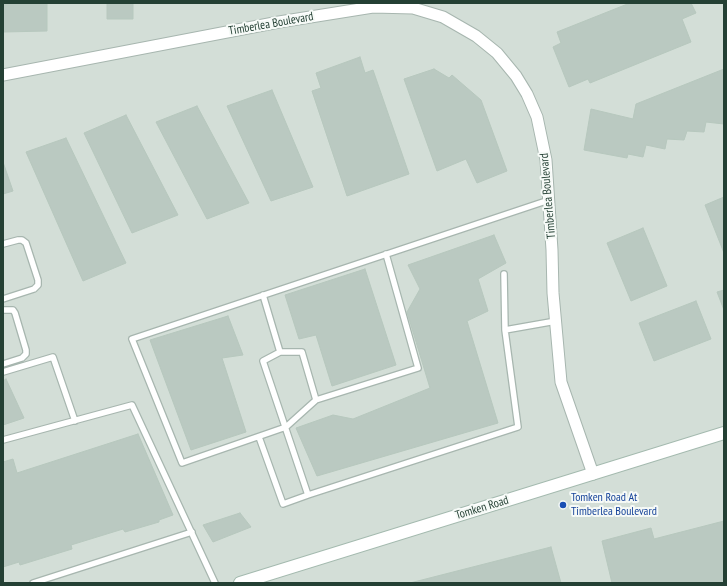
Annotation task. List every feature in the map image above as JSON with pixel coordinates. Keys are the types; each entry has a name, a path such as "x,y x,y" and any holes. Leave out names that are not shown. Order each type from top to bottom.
{"main road":[{"name":"Tomken Road","path":"240,583 724,433"}],"street":[{"name":"Timberlea Boulevard","path":"3,75 272,24 374,7 413,8 443,17 476,36 497,53 516,76 527,94 537,117 546,160 561,382 593,474"}],"lane":[{"path":"386,254 418,368 316,400 285,428 182,463 132,339 386,254 549,200"},
{"path":"3,244 18,240 22,240 26,243 38,280 38,285 34,289 3,299"},
{"path":"260,437 283,504 518,427 505,330 504,274"},
{"path":"263,295 280,352"},
{"path":"3,310 13,310 16,313 26,354 22,358 3,364"},
{"path":"505,330 556,321"},
{"path":"308,495 263,361 280,352 302,352 316,400"},
{"path":"3,372 53,357 75,420"},
{"path":"3,440 132,405 215,583"},
{"path":"34,583 192,532"}],"shaded area":[{"path":"3,3 724,3 724,583 3,583"}],"building":[{"path":"3,3 47,3 47,31 3,32"},
{"path":"107,3 133,3 133,19 107,19"},
{"path":"630,3 691,3 696,13 682,19 691,42 590,83 588,79 569,87 553,47 561,43 557,32"},
{"path":"360,57 365,73 373,70 409,174 347,196 312,91 321,88 316,73"},
{"path":"434,69 449,78 452,75 481,100 507,171 477,183 466,159 437,171 404,79"},
{"path":"724,69 724,124 706,122 704,132 687,131 684,140 667,139 665,149 646,145 643,157 628,154 627,158 584,150 591,109 633,119 636,104"},
{"path":"272,90 313,187 271,201 227,106"},
{"path":"197,106 249,203 207,219 156,122"},
{"path":"126,115 178,215 132,233 84,133"},
{"path":"66,138 126,263 83,281 26,152"},
{"path":"3,162 13,191 3,194"},
{"path":"724,197 724,253 705,205"},
{"path":"643,228 667,286 631,301 607,243"},
{"path":"494,235 506,263 478,279 488,311 467,321 498,423 317,476 296,428 333,415 353,419 430,388 407,312 420,289 408,265"},
{"path":"365,269 396,365 332,386 316,335 299,339 285,295"},
{"path":"724,290 724,310 717,292"},
{"path":"696,301 711,339 654,361 639,323"},
{"path":"228,316 243,355 222,358 246,432 191,450 150,340"},
{"path":"6,379 24,418 3,425 3,381"},
{"path":"138,434 173,515 159,520 159,522 125,532 123,529 71,545 72,549 20,565 19,562 3,567 3,462 13,459 17,473"},
{"path":"240,513 251,527 213,542 203,525"},
{"path":"724,521 724,583 612,583 602,541 651,528 654,539"},
{"path":"551,547 561,583 410,583"}],"place":[{"name":"Tomken Road At Timberlea Boulevard","path":"563,505"}]}
